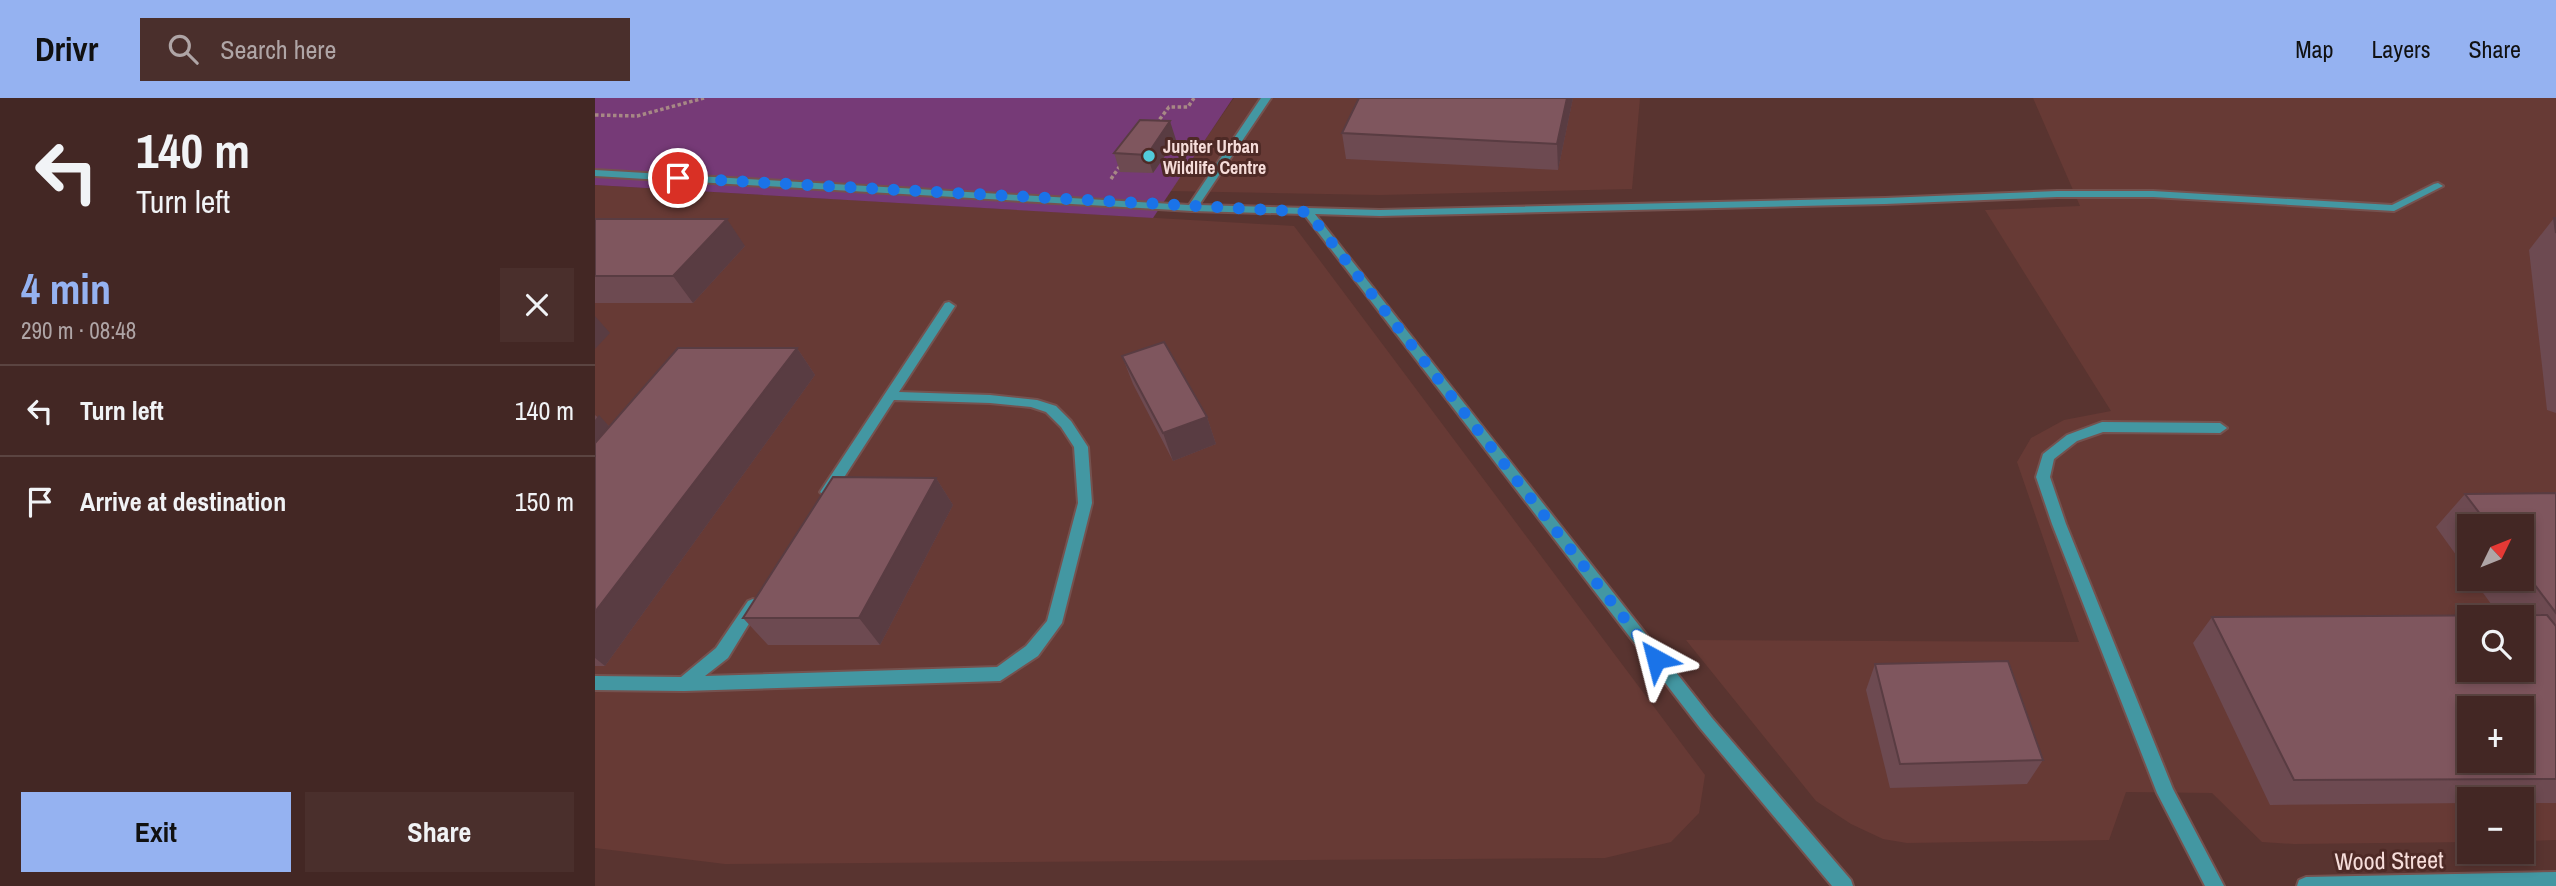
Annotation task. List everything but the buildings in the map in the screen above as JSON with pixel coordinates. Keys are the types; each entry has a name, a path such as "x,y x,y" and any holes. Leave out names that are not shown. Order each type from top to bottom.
{"street":[{"path":"1192,208 1266,98"},
{"path":"595,173 1192,208 1308,212 1871,201 2057,194 2153,194 2394,208 2438,186"},
{"path":"1308,212 1706,723 1844,886"},
{"path":"821,501 949,306"},
{"path":"595,682 684,684 1000,674 1032,651 1054,623 1085,503 1081,447 1066,424 1051,409 1031,403 889,396"},
{"path":"2215,886 2166,793 2043,477 2048,457 2072,438 2102,427 2220,428"},
{"path":"684,684 722,653 760,594"},
{"name":"Wood Street","path":"2306,886 2556,881"}],"path":[{"path":"595,114 637,116 704,98"},
{"path":"1147,127 1154,127 1169,107 1188,107 1194,98"},
{"path":"1094,202 1125,159"}],"shaded area":[{"path":"595,98 1233,98 1153,218 595,185"},
{"path":"1234,98 1640,98 1632,189 1380,195 1170,191"},
{"path":"2033,98 2556,98 2556,840 2534,841 2534,787 2457,787 2457,842 2262,842 2212,793 2126,792 2109,840 1907,843 1883,839 1851,824 1816,801 1686,640 2079,642 2017,462 2031,438 2064,420 2111,411 1985,210 2080,206"},
{"path":"595,185 1294,226 1705,775 1699,813 1671,842 1605,858 725,864 595,848"}],"place":[{"name":"Jupiter Urban Wildlife Centre","path":"1149,156"}],"route":[{"path":"678,178 1192,208 1308,212 1656,659"}]}
